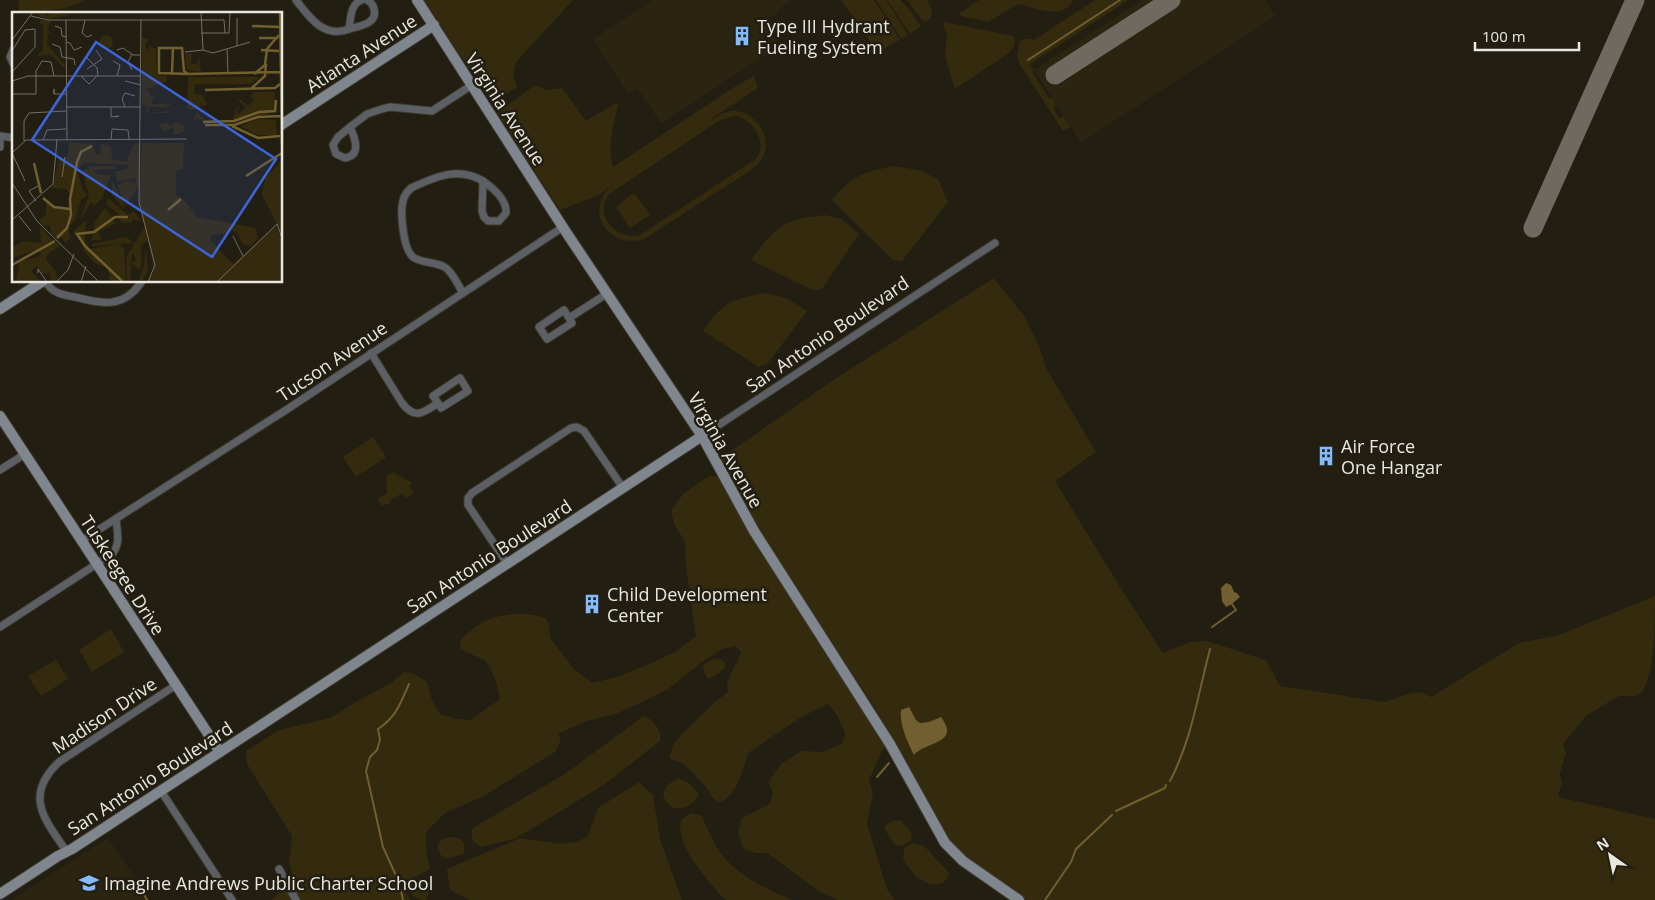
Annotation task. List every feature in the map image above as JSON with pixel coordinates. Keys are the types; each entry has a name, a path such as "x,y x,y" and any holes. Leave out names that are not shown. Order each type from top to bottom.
{"street":[{"path":"296,0 315,23 324,29 335,32 366,24 372,20 374,8 372,3 367,0"},
{"path":"348,29 353,7 362,0"},
{"name":"Virginia Avenue","path":"417,0 562,227 702,436 754,531 890,744 945,843 963,861 1019,900"},
{"name":"Atlanta Avenue","path":"282,124 434,26"},
{"path":"350,127 367,114 390,107 432,111 472,86"},
{"path":"0,136 0,146"},
{"path":"463,293 447,268 411,256 405,239 403,200 406,192 411,188 448,174 469,174 483,181 506,206 506,214 499,221 488,221 483,214 483,181"},
{"name":"Tucson Avenue","path":"81,541 286,410 562,227"},
{"name":"San Antonio Boulevard","path":"0,894 220,752 995,243"},
{"path":"0,309 42,282"},
{"path":"45,282 58,294 101,304 127,297 141,282"},
{"path":"569,318 608,293"},
{"path":"564,310 569,318 572,323 547,339 539,327 564,310"},
{"path":"370,353 402,403 410,412 422,413 438,403"},
{"path":"460,378 468,391 442,408 438,403 433,396 460,378"},
{"name":"Tuskeegee Drive","path":"0,416 220,752"},
{"path":"507,564 468,505 468,498 472,493 571,428 577,427 584,431 622,488"},
{"path":"0,470 25,454"},
{"path":"0,627 112,554 117,548 118,543 116,518"},
{"name":"Madison Drive","path":"67,852 41,809 41,791 44,780 59,762 176,685"},
{"path":"161,790 232,900"},
{"path":"279,869 296,900"}],"shaded area":[{"path":"18,0 85,0 61,9 19,11"},
{"path":"424,0 573,0 516,62 513,76 517,87 492,104"},
{"path":"652,0 792,0 764,22 780,46 661,123 637,88 628,93 593,39"},
{"path":"841,0 874,0 900,40 883,50 875,49"},
{"path":"876,0 886,0 908,35 902,40"},
{"path":"887,0 900,0 921,26 910,34"},
{"path":"907,0 927,0 932,10 931,17 926,22 921,19"},
{"path":"979,0 1073,1 1068,7 1055,12 1018,4 988,22 961,16 960,13"},
{"path":"1095,0 1128,0 1030,64 1034,70 1032,72 1049,98 1051,97 1056,105 1053,107 1059,118 1063,116 1070,127 1063,131 1019,63 1017,55 1020,41 1027,38 1034,40"},
{"path":"1142,0 1265,0 1275,16 1081,143 1034,70"},
{"path":"944,22 1013,36 1015,39 1014,46 1009,53 955,89 945,56 947,34"},
{"path":"754,76 758,88 708,121 730,111 747,114 758,124 765,137 766,145 763,157 751,170 649,236 637,241 626,241 615,237 607,230 601,221 599,210 601,199 609,188 661,152 597,196 560,210 497,113 535,85 547,90 562,88 586,121 616,103 618,104 611,143 613,167","holes":["736,116 753,127 760,139 759,152 756,159 640,235 631,236 623,234 609,224 603,209 605,201 611,193 720,120"]},
{"path":"893,166 919,170 938,179 948,202 902,261 893,260 832,200 846,185 858,176"},
{"path":"632,194 636,195 650,215 630,228 616,207"},
{"path":"825,215 841,219 859,234 822,289 812,290 751,260 774,232 789,222"},
{"path":"994,278 1024,316 1039,346 1046,368 1096,452 1055,481 1163,653 1190,642 1207,641 1266,660 1280,686 1384,702 1412,693 1422,692 1431,697 1519,643 1559,635 1655,596 1652,660 1650,672 1642,692 1636,696 1617,697 1586,716 1563,744 1566,753 1560,774 1562,783 1558,796 1655,819 1655,900 1025,900 949,843 880,716 756,525 741,500 721,458 838,377"},
{"path":"766,293 786,298 807,311 768,363 759,367 703,331 716,314 729,303 745,297"},
{"path":"373,437 386,457 356,477 343,457"},
{"path":"393,472 412,483 409,486 414,493 407,498 401,494 391,500 390,503 382,506 378,500 387,494 386,477"},
{"path":"709,476 717,476 887,745 882,751 869,780 873,793 867,824 887,889 895,900 837,900 819,891 767,853 755,853 743,848 738,832 742,818 770,804 773,793 768,782 782,763 802,751 822,752 842,744 845,733 837,715 828,704 803,716 748,753 735,788 719,803 684,764 669,758 673,745 680,736 728,692 727,682 741,653 736,646 722,649 668,689 642,702 616,714 586,721 558,734 561,741 555,752 482,797 445,813 426,832 426,851 430,869 407,881 406,893 410,900 272,900 293,877 289,862 292,836 247,764 246,751 279,730 330,718 391,683 404,672 412,673 427,682 432,700 440,714 457,719 470,720 500,699 495,678 486,661 460,649 461,639 480,624 500,616 522,614 546,618 549,625 550,638 574,669 592,683 617,677 677,651 696,636 686,567 685,542 674,524 671,511 683,494"},
{"path":"1226,583 1231,585 1234,592 1240,597 1226,607 1222,601 1221,588"},
{"path":"111,629 124,652 92,672 79,650"},
{"path":"714,658 722,660 726,667 708,679 704,673 703,665"},
{"path":"56,660 68,679 41,696 28,676"},
{"path":"909,707 916,720 920,723 929,722 941,717 947,732 939,741 919,750 914,755 901,721 901,710"},
{"path":"644,716 656,726 660,733 660,741 605,784 514,839 481,847 473,841 471,831 476,826 563,775"},
{"path":"678,778 689,783 699,794 686,807 675,808 670,806 663,795 666,786"},
{"path":"639,782 653,795 660,839 682,900 469,900 450,890 447,869 520,838 561,844 575,842 587,837 598,808"},
{"path":"691,813 702,816 721,854 738,871 770,890 792,900 726,900 722,897 700,871 687,851 680,830 681,820"},
{"path":"901,820 912,834 911,841 901,846 895,845 884,826 892,821"},
{"path":"452,837 461,840 465,847 463,854 447,859 442,857 437,848 442,840"},
{"name":"Imagine Andrews Public Charter School","path":"108,838 150,900 12,900 66,865"},
{"path":"913,843 924,846 950,874 943,883 931,885 916,877 903,860 904,848"},
{"path":"412,883 417,883 426,888 429,892 426,900 418,899 412,895 410,890"}],"waterway":[{"path":"1028,60 1120,0"},
{"path":"1212,627 1236,610 1232,604"},
{"path":"1170,781 1178,765 1189,733 1210,649"},
{"path":"403,900 399,882 383,847 366,771 370,757 377,750 380,740 378,729 394,714 409,684"},
{"path":"877,777 889,763"},
{"path":"1116,811 1165,788 1166,785"},
{"path":"1045,900 1071,862 1076,849 1112,815"},
{"path":"139,886 147,900"}],"taxiway":[{"path":"1055,75 1171,0"},
{"path":"1533,228 1635,0"}],"place":[{"name":"Type III Hydrant Fueling System","path":"742,36"},
{"name":"Air Force One Hangar","path":"1326,456"},
{"name":"Child Development Center","path":"592,604"},
{"name":"Imagine Andrews Public Charter School","path":"89,883"}]}
